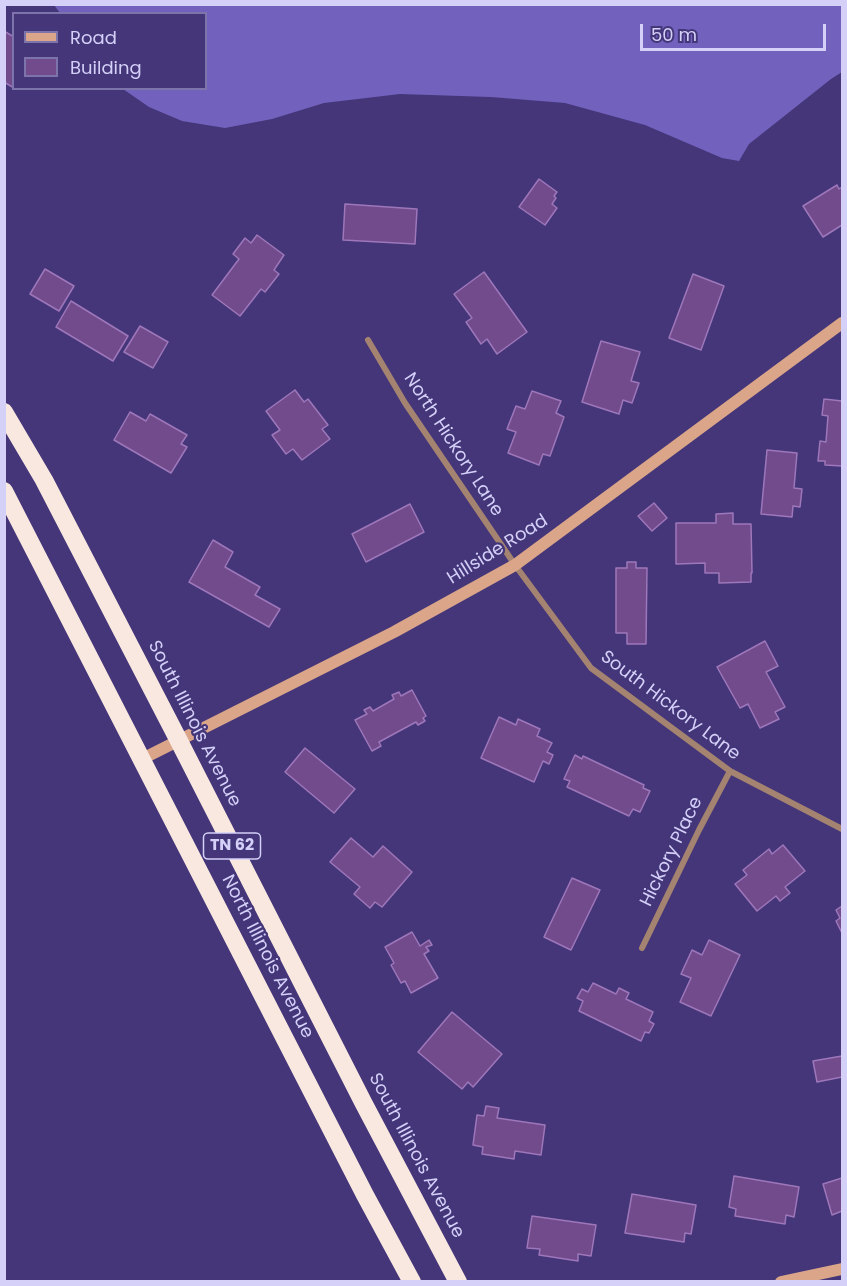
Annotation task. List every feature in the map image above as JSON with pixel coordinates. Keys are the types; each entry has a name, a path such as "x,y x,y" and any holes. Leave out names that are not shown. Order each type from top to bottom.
{"highway":[{"name":"South Illinois Avenue","path":"4,412 44,480 364,1104 458,1281"},
{"name":"North Illinois Avenue","path":"4,491 365,1195 412,1281"}],"street":[{"name":"Hillside Road","path":"142,759 394,632 514,565 843,323"},
{"name":"North Hickory Lane","path":"368,340 405,403 514,565"},
{"name":"South Hickory Lane","path":"514,565 591,668 730,771 843,829"},
{"name":"Hickory Place","path":"642,948 730,771"},
{"path":"782,1281 843,1269"}],"shaded area":[{"path":"54,5 842,5 842,72 749,144 739,161 722,158 645,125 565,103 491,97 400,94 324,103 272,119 225,128 182,121 149,107 124,90 207,90 207,12 59,12"}],"building":[{"path":"4,31 12,36 12,87 4,82"},
{"path":"539,179 557,192 552,204 557,208 545,225 519,207"},
{"path":"837,185 839,189 842,187 842,225 823,237 803,206"},
{"path":"345,204 417,209 415,244 343,240"},
{"path":"257,235 284,255 274,270 279,274 265,292 261,289 240,316 212,295 239,259 233,254 245,238 251,243"},
{"path":"45,269 74,286 59,311 30,294"},
{"path":"484,272 527,332 497,354 487,339 481,344 466,322 472,318 454,294"},
{"path":"693,274 724,286 701,350 669,338"},
{"path":"71,301 128,336 113,361 56,327"},
{"path":"140,326 168,342 153,368 124,352"},
{"path":"601,341 640,352 631,381 639,383 632,403 623,400 619,414 582,402"},
{"path":"295,390 304,402 308,399 328,425 322,429 330,439 302,460 293,449 286,454 272,435 280,430 266,411"},
{"path":"532,391 561,401 556,413 564,417 550,456 543,454 539,465 508,453 516,432 507,429 516,406 525,409"},
{"path":"824,399 842,401 842,466 825,465 825,461 818,461 820,441 826,442 828,416 822,415"},
{"path":"130,412 146,421 150,414 187,435 181,444 187,447 171,473 114,440"},
{"path":"767,450 797,453 794,488 802,489 800,507 793,506 792,517 761,514"},
{"path":"654,503 667,518 652,531 638,516"},
{"path":"410,504 424,532 366,562 352,534"},
{"path":"733,513 733,524 751,524 751,582 719,583 719,573 705,573 705,563 676,564 676,523 716,523 716,514"},
{"path":"213,540 233,552 225,567 260,587 255,595 280,609 269,627 189,582"},
{"path":"627,562 636,562 636,568 647,568 646,644 627,644 627,633 616,633 616,568 627,568"},
{"path":"765,641 778,666 766,672 785,707 775,712 779,719 760,728 748,704 740,708 717,667"},
{"path":"412,690 426,716 423,718 425,721 418,725 416,722 379,742 381,746 372,751 355,720 367,714 364,710 370,707 373,711 394,699 392,695 399,692 401,696"},
{"path":"499,717 516,725 518,719 540,729 537,736 552,743 547,752 553,755 549,764 543,761 534,782 481,758"},
{"path":"305,748 355,789 334,813 285,772"},
{"path":"575,755 582,759 583,756 644,785 643,788 650,791 640,812 633,809 629,816 567,787 570,781 564,779"},
{"path":"351,838 373,857 383,846 412,872 382,907 375,902 370,908 354,894 360,887 330,862"},
{"path":"783,845 805,871 785,887 790,893 780,901 776,896 757,911 735,884 747,875 743,870 769,849 772,854"},
{"path":"572,878 600,890 571,950 544,937"},
{"path":"842,906 842,933 836,921 840,918 836,910"},
{"path":"412,932 420,946 429,940 432,945 426,947 429,951 424,954 438,978 411,993 405,981 401,983 391,965 394,963 385,947"},
{"path":"709,940 740,955 711,1016 680,1002 691,978 681,974 692,950 702,955"},
{"path":"593,983 616,994 619,988 629,993 626,999 653,1012 649,1021 654,1024 649,1033 645,1032 641,1041 579,1011 583,1001 577,998 582,989 588,992"},
{"path":"452,1012 502,1054 473,1087 468,1082 462,1089 418,1052"},
{"path":"842,1056 842,1077 817,1082 813,1061"},
{"path":"486,1106 499,1108 497,1118 545,1125 541,1155 515,1151 514,1159 482,1154 483,1147 473,1145 477,1115 484,1116"},
{"path":"734,1176 799,1187 794,1217 786,1215 785,1224 735,1216 736,1209 729,1207"},
{"path":"842,1178 842,1211 832,1215 823,1184"},
{"path":"632,1194 696,1205 691,1234 685,1233 684,1242 625,1233"},
{"path":"532,1216 596,1225 591,1256 578,1254 578,1261 539,1255 540,1249 527,1248"}]}
